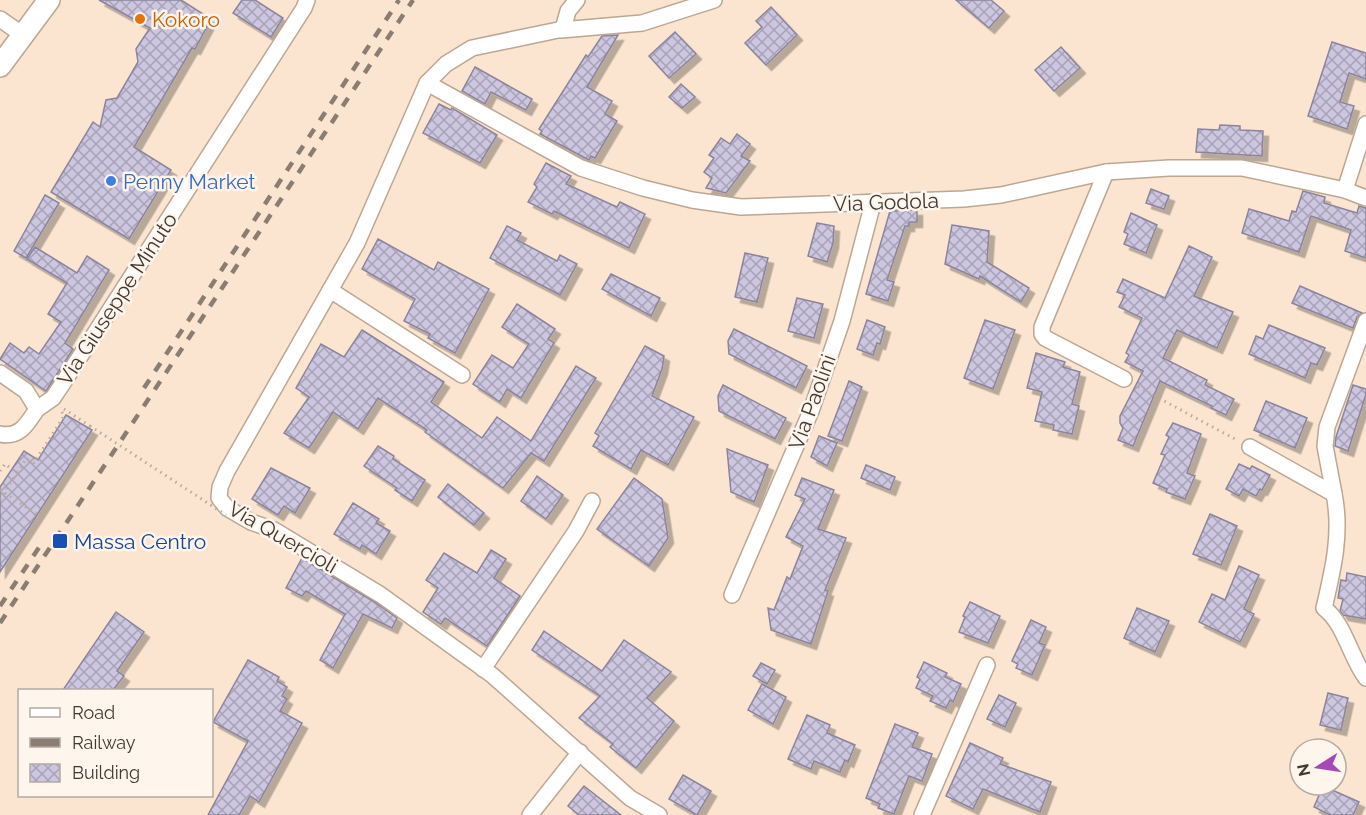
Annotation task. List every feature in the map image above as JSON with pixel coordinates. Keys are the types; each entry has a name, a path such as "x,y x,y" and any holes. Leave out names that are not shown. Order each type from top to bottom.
{"main road":[{"path":"0,66 49,0"}],"street":[{"name":"Via Giuseppe Minuto","path":"0,434 8,436 19,433 27,426 37,409 53,398 307,0"},
{"path":"561,30 568,11 577,0"},
{"name":"Via Quercioli","path":"659,815 630,798 483,669 381,595 274,530 252,522 227,508 219,498 220,487 227,471 357,243 427,83 446,64 472,48 561,30 642,23 714,0"},
{"path":"0,19 23,35"},
{"name":"Via Godola","path":"427,83 581,168 643,188 692,200 741,207 873,203 1001,195 1106,172 1169,168 1242,168 1345,190 1366,198"},
{"path":"1345,190 1366,123"},
{"path":"1106,172 1042,327 1042,334 1045,338 1124,379"},
{"name":"Via Paolini","path":"732,595 811,411 842,321 873,203"},
{"path":"330,291 462,375"},
{"path":"1366,321 1327,427 1325,446 1337,526 1335,561 1324,608 1334,615 1357,666 1366,678"},
{"path":"0,373 26,391 37,409"},
{"path":"1250,447 1334,494"},
{"path":"483,669 576,531 592,501"},
{"path":"922,815 987,665"},
{"path":"530,815 580,752"}],"path":[{"path":"1124,379 1250,447"},
{"path":"0,499 26,459 33,463 64,416 58,406 226,516"},
{"path":"0,471 5,464 17,473"},
{"path":"0,490 43,519"}],"building":[{"path":"99,0 181,0 211,19 134,147 171,170 129,239 51,192 93,122 100,127 106,100 117,98 138,62 136,49 150,28"},
{"path":"242,0 255,0 283,18 271,37 233,13"},
{"path":"956,0 991,0 1004,11 989,28"},
{"path":"771,7 797,35 766,65 745,43 762,27 756,21"},
{"path":"675,32 696,54 669,78 649,56"},
{"path":"618,35 587,87 612,101 605,114 617,121 595,158 591,156 589,160 540,134 542,131 539,129 586,55 588,57 602,36"},
{"path":"1332,42 1366,53 1366,79 1349,73 1340,102 1354,106 1347,129 1308,116"},
{"path":"1061,47 1080,68 1054,91 1035,70"},
{"path":"475,67 532,99 526,110 491,92 485,104 462,91"},
{"path":"681,84 695,97 682,108 669,97"},
{"path":"439,104 451,110 452,108 497,135 480,163 423,133"},
{"path":"1220,125 1240,126 1240,130 1263,131 1262,156 1196,152 1198,129 1219,130"},
{"path":"737,134 750,144 741,156 750,161 726,193 706,188 712,178 704,172 714,158 709,155 721,138 730,144"},
{"path":"546,163 571,176 566,184 617,207 620,202 645,214 629,248 554,211 552,214 528,202 537,187 534,184"},
{"path":"1151,189 1169,196 1164,209 1146,203"},
{"path":"1303,191 1325,197 1324,203 1357,213 1359,206 1366,208 1366,258 1345,251 1351,230 1311,216 1299,252 1242,233 1249,209 1289,221 1292,211 1296,212"},
{"path":"45,195 59,203 26,258 14,251"},
{"path":"917,210 917,222 909,222 909,226 905,226 887,280 894,282 888,301 866,294 890,211"},
{"path":"1131,213 1157,225 1146,253 1124,244 1128,234 1124,232"},
{"path":"817,223 834,226 833,243 827,262 808,256"},
{"path":"952,225 989,231 987,262 1029,288 1021,302 980,276 979,279 945,264"},
{"path":"507,226 521,233 517,240 557,261 560,255 577,264 560,295 490,258"},
{"path":"378,239 434,270 438,262 489,289 455,353 428,338 430,334 404,321 415,299 362,269"},
{"path":"1189,246 1212,257 1194,296 1233,312 1217,348 1177,330 1163,358 1207,380 1205,385 1234,399 1226,415 1160,381 1133,446 1118,440 1123,428 1120,416 1143,371 1125,362 1129,355 1126,353 1142,318 1119,307 1125,295 1117,292 1123,279 1165,298"},
{"path":"35,247 77,273 87,256 109,270 65,343 73,349 46,391 0,359 10,343 24,353 29,347 39,354 61,322 48,314 67,283 27,259"},
{"path":"745,253 768,258 757,302 735,297"},
{"path":"611,274 660,298 651,316 602,289"},
{"path":"1300,286 1362,313 1357,317 1353,328 1292,303"},
{"path":"797,298 823,304 814,338 788,331"},
{"path":"517,304 555,329 548,339 554,343 521,398 507,389 500,402 473,384 492,355 513,368 529,344 502,327"},
{"path":"867,320 885,327 880,344 877,343 873,355 857,349"},
{"path":"985,320 1015,330 993,389 964,378"},
{"path":"1269,325 1325,348 1317,365 1311,363 1305,378 1249,354 1256,336 1263,339"},
{"path":"734,329 807,366 796,388 729,354 728,341"},
{"path":"362,330 444,382 431,402 482,438 497,417 531,441 576,366 596,378 544,461 531,453 503,488 425,432 427,430 378,398 358,429 333,412 309,448 284,433 309,397 296,388 321,344 344,357"},
{"path":"645,346 664,356 662,369 652,396 694,417 668,465 641,450 631,469 593,446 599,436 595,433"},
{"path":"1036,353 1065,362 1063,367 1080,372 1072,404 1079,406 1072,434 1053,430 1054,425 1035,421 1042,392 1027,388"},
{"path":"849,381 862,387 842,441 828,436"},
{"path":"723,385 786,418 775,439 719,411 718,396"},
{"path":"1353,385 1366,389 1366,394 1348,451 1335,446"},
{"path":"1266,401 1307,418 1295,448 1254,430"},
{"name":"Massa Centro","path":"66,415 92,430 0,572 0,487 24,451 38,460"},
{"path":"1173,423 1201,434 1187,473 1195,476 1185,499 1166,492 1167,489 1153,483 1165,455 1161,454 1169,437 1166,435"},
{"path":"819,436 837,443 827,466 811,457"},
{"path":"378,446 425,480 412,501 364,466"},
{"path":"727,449 768,465 754,502 731,492"},
{"path":"1239,464 1250,469 1252,466 1270,475 1256,496 1243,489 1239,496 1226,489"},
{"path":"866,465 895,477 890,490 861,478"},
{"path":"271,468 310,488 295,513 284,506 278,515 252,499"},
{"path":"537,476 563,495 546,519 521,501"},
{"path":"634,478 662,499 668,538 649,566 597,529"},
{"path":"802,478 834,490 818,529 846,538 825,590 828,591 811,644 771,630 768,608 774,610 803,546 786,537 805,499 795,495"},
{"path":"448,484 484,513 474,525 438,497"},
{"path":"353,503 379,519 376,523 390,531 376,554 362,545 360,549 334,534"},
{"path":"1210,514 1237,526 1221,565 1193,554"},
{"path":"491,550 506,559 494,578 520,596 487,646 445,618 441,624 423,612 438,588 426,580 444,553 477,573"},
{"path":"302,558 397,618 392,628 363,614 333,668 320,660 345,614 306,591 302,596 286,588"},
{"path":"1239,566 1259,575 1244,609 1254,614 1240,642 1199,622 1212,594 1225,600"},
{"path":"1347,573 1366,577 1366,619 1343,615 1340,611 1343,599 1338,598 1341,580 1346,581"},
{"path":"970,602 1000,616 988,643 959,632"},
{"path":"1137,608 1169,621 1155,652 1124,638"},
{"path":"116,612 144,632 117,671 124,676 114,689 64,689"},
{"path":"1031,620 1046,627 1039,643 1045,645 1032,675 1016,668 1018,664 1012,661"},
{"path":"544,631 602,671 624,640 671,672 647,698 674,721 636,768 610,747 613,744 579,718 600,696 532,650"},
{"path":"248,660 279,677 277,681 287,687 282,696 287,699 280,711 302,723 259,802 250,796 239,815 208,815 248,741 213,722"},
{"path":"924,662 947,673 945,677 961,684 953,702 950,700 946,708 930,701 933,696 916,688 920,679 917,677"},
{"path":"761,663 775,670 767,684 753,676"},
{"path":"762,684 786,697 773,724 748,710"},
{"path":"1328,693 1348,698 1341,730 1320,725"},
{"path":"999,695 1016,703 1005,727 987,719"},
{"path":"807,715 830,725 827,733 855,745 848,762 845,760 840,772 814,761 811,769 788,759"},
{"path":"895,724 918,733 912,747 932,754 922,781 909,776 894,814 878,808 880,804 866,798"},
{"path":"970,743 1003,758 1000,764 1051,782 1040,812 983,789 973,809 946,796"},
{"path":"683,775 711,791 697,815 669,799"},
{"path":"584,786 621,815 579,815 568,806"},
{"path":"1318,797 1348,797 1359,802 1353,815 1330,815 1314,807"}],"railway":[{"path":"144,388 399,0"},
{"path":"0,623 413,0"},
{"path":"0,606 40,546"}],"place":[{"name":"Kokoro","path":"140,19"},
{"name":"Penny Market","path":"111,181"},
{"name":"Massa Centro","path":"60,541"}]}
